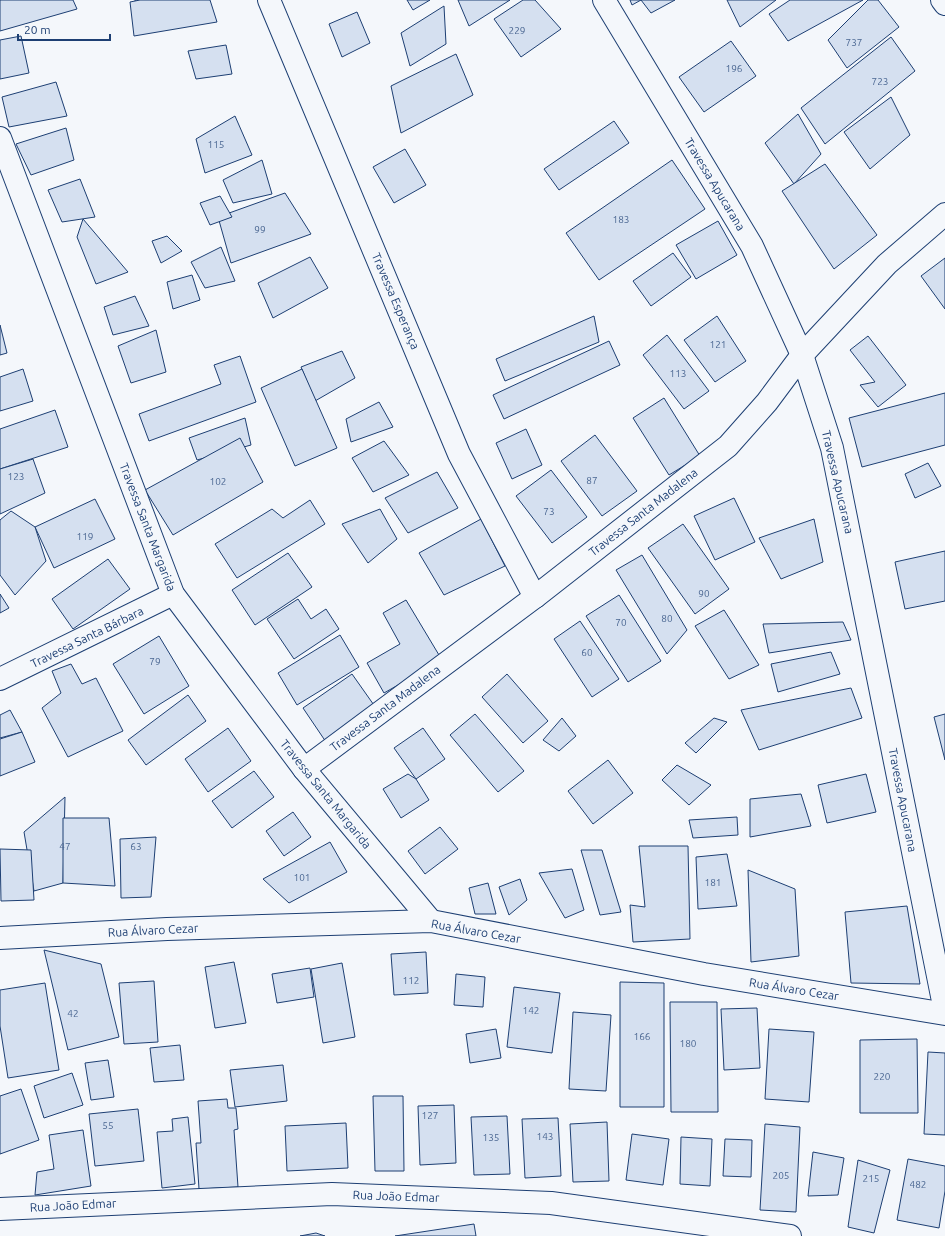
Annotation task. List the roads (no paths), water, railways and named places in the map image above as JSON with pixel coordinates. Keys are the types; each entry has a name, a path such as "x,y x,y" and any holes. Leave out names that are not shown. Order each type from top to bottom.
{"street":[{"name":"Travessa Esperança","path":"269,0 459,454 535,596"},
{"name":"Travessa Apucarana","path":"604,0 752,246 802,355 832,448 945,1010"},
{"path":"942,0 945,4"},
{"name":"Travessa Santa Margarida","path":"0,138 173,594 304,769 431,921"},
{"name":"Travessa Santa Madalena","path":"304,769 535,596 728,446 767,402 802,355 887,264 945,214"},
{"name":"Travessa Santa Bárbara","path":"0,679 173,594"},
{"name":"Rua Álvaro Cezar","path":"0,938 167,928 431,921 704,974 945,1014"},
{"name":"Rua João Edmar","path":"0,1209 332,1194 551,1203 790,1236"}]}
